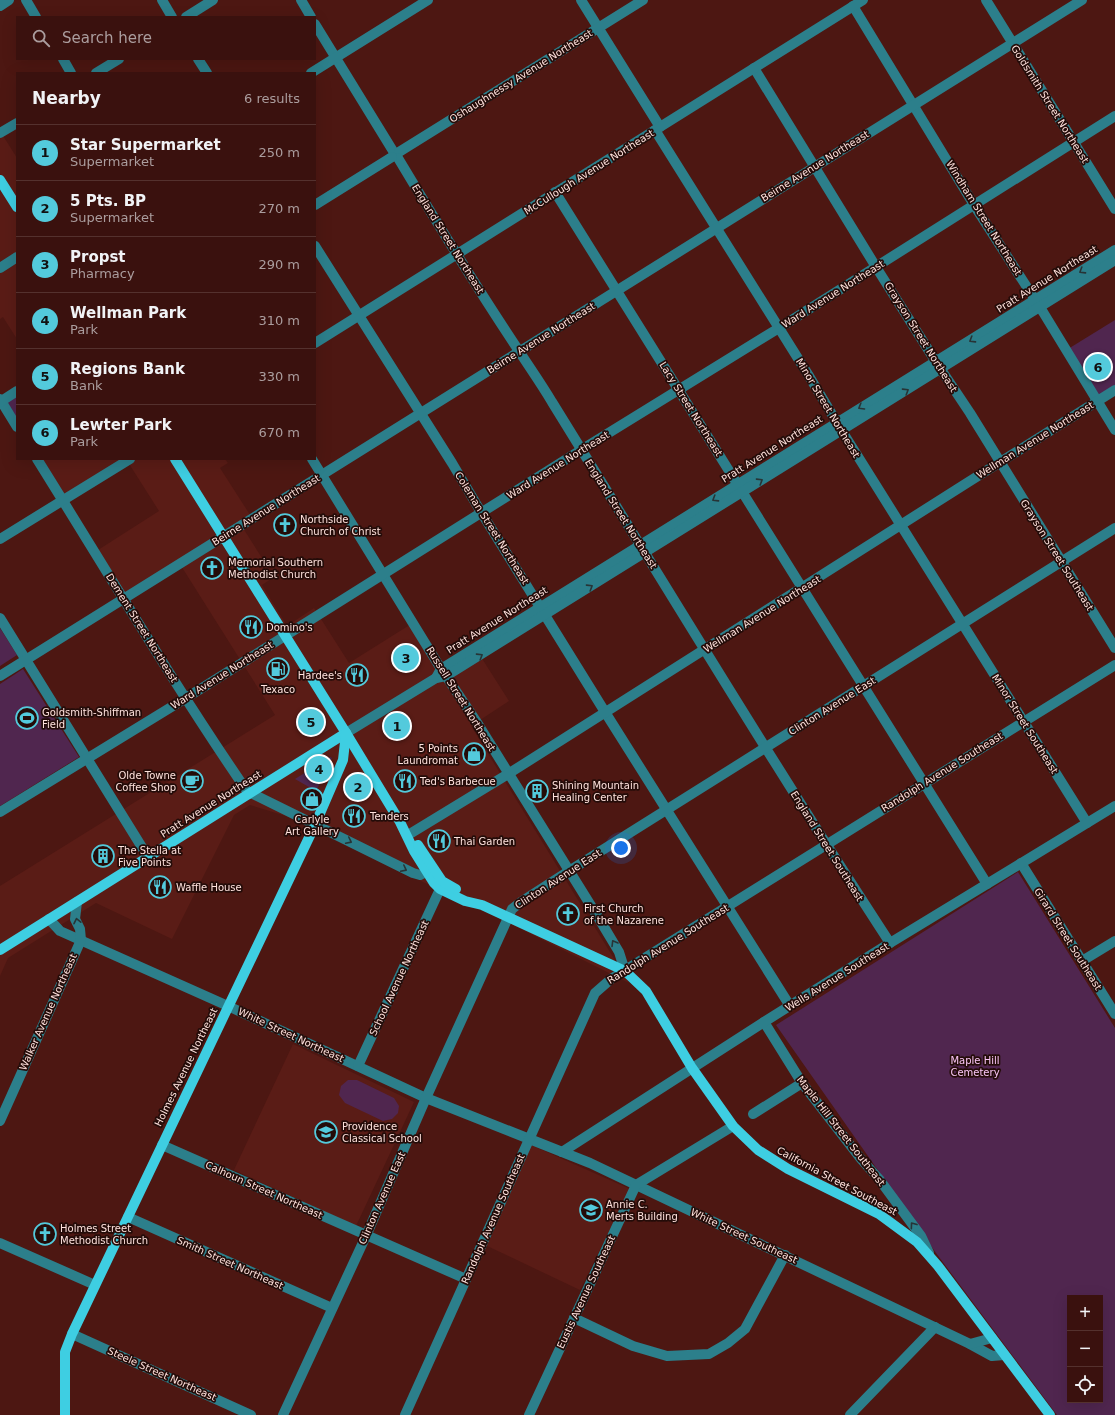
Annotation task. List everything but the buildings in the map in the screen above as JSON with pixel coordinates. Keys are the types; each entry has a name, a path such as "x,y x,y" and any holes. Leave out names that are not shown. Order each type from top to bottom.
{"main road":[{"path":"0,180 16,205"},
{"path":"176,460 408,836 414,851 426,872 440,889 465,901 482,905"},
{"name":"Pratt Avenue Northeast","path":"0,950 346,734"},
{"name":"Holmes Avenue Northeast","path":"65,1415 65,1352 72,1334 315,825 343,760 346,734"},
{"path":"408,836 419,847 446,885 470,896 482,905"},
{"name":"California Street Southeast","path":"482,905 625,970 646,991 692,1068 733,1126 758,1150 788,1170 878,1214 917,1242 932,1259 1050,1415"}],"street":[{"path":"0,6 9,0"},
{"path":"26,0 35,16"},
{"path":"162,0 171,16"},
{"path":"188,16 213,0"},
{"path":"300,0 310,16"},
{"path":"313,72 428,0"},
{"name":"Minor Street Northeast","path":"581,0 716,228 962,625"},
{"name":"Oshaughnessy Avenue Northeast","path":"316,204 643,0"},
{"name":"McCullough Avenue Northeast","path":"316,342 863,0"},
{"name":"Goldsmith Street Northeast","path":"986,0 1115,209"},
{"name":"Beirne Avenue Northeast","path":"0,676 1082,0"},
{"name":"Windham Street Northeast","path":"853,6 974,205 1038,304 1115,430"},
{"name":"England Street Northeast","path":"316,26 395,155 643,549 673,600 766,748"},
{"path":"64,60 70,72"},
{"path":"98,72 117,60"},
{"path":"199,60 206,72"},
{"name":"Grayson Street Northeast","path":"754,68 876,267 1000,462"},
{"name":"Ward Avenue Northeast","path":"0,812 186,698 481,512 779,328 1115,116"},
{"path":"0,133 16,124"},
{"name":"Lacy Street Northeast","path":"555,192 987,884"},
{"name":"Coleman Street Northeast","path":"316,248 790,1006"},
{"name":"Pratt Avenue Northeast","path":"1038,304 1115,250"},
{"path":"0,268 16,258"},
{"name":"Pratt Avenue Northeast","path":"346,734 1038,304 1115,260"},
{"name":"Wellman Avenue Northeast","path":"408,836 1115,390"},
{"path":"16,392 0,401 16,425"},
{"name":"Dement Street Northeast","path":"38,460 216,746 250,794 412,873 420,875 426,872"},
{"path":"0,539 128,460"},
{"name":"Russell Street Northeast","path":"313,460 598,917 619,952 625,970"},
{"name":"Grayson Street Southeast","path":"1000,462 1115,648"},
{"name":"Clinton Avenue East","path":"283,1415 366,1236 426,1098 512,909 569,871 1115,528"},
{"path":"0,618 148,858"},
{"name":"Minor Street Southeast","path":"962,625 1087,823"},
{"name":"Randolph Avenue Southeast","path":"405,1415 595,993 611,979 625,970 1115,665"},
{"name":"England Street Southeast","path":"766,748 826,846 890,943"},
{"name":"Wells Avenue Southeast","path":"562,1152 890,943 1115,806"},
{"name":"Girard Street Southeast","path":"1020,863 1115,1014"},
{"name":"School Avenue Northeast","path":"358,1066 440,889"},
{"path":"77,902 75,919 80,930 81,940"},
{"name":"White Street Northeast","path":"49,919 60,931 228,1006 426,1098"},
{"name":"Walker Avenue Northeast","path":"0,1121 81,940"},
{"path":"1082,961 1115,941"},
{"name":"Maple Hill Street Southeast","path":"764,1022 802,1083 861,1159 879,1179 921,1236 932,1259"},
{"path":"753,1114 802,1083"},
{"name":"White Street Southeast","path":"426,1098 590,1163 935,1327 992,1356 1004,1355"},
{"path":"636,1185 733,1126"},
{"name":"Calhoun Street Northeast","path":"162,1145 466,1279"},
{"name":"Eustis Avenue Southeast","path":"529,1415 636,1185"},
{"name":"Smith Street Northeast","path":"128,1217 332,1308"},
{"path":"0,1243 95,1285"},
{"path":"574,1318 633,1346 667,1356 709,1354 728,1343 745,1329 785,1255"},
{"path":"850,1415 935,1327"},
{"name":"Steele Street Northeast","path":"72,1334 251,1415"},
{"path":"970,1344 992,1338"}],"shaded area":[{"path":"0,131 16,156 16,337 3,317 0,319"},
{"path":"40,460 122,460 63,497"},
{"path":"127,460 226,460 228,463 220,468 254,521 243,528 274,577 262,585 287,626 314,608 349,663 416,621 444,664 474,646 509,701 471,726 629,983 465,901 423,882 315,825 250,805 234,815 172,939 96,903 8,958 0,976 0,886 275,715 178,561 124,595 98,550 159,511"},
{"name":"Providence Classical School","path":"293,1044 414,1102 356,1226 234,1170"},
{"path":"531,1145 630,1189 580,1290 483,1244"}],"green space":[{"path":"1115,320 1115,385 1099,395 1068,349"},
{"path":"16,397 16,416 7,402"},
{"path":"0,628 17,655 0,666"},
{"name":"Goldsmith-Shiffman Field","path":"23,669 79,757 0,806 0,684"},
{"path":"330,757 332,758 316,791 295,779"},
{"name":"Maple Hill Cemetery","path":"1018,872 1115,1028 1115,1415 1057,1415 936,1253 776,1025"},
{"path":"348,1080 357,1080 394,1098 399,1106 398,1113 392,1119 383,1121 345,1103 339,1095 341,1086"}],"place":[{"name":"Lewter Park","path":"1098,367"},
{"name":"Northside Church of Christ","path":"285,525"},
{"name":"Memorial Southern Methodist Church","path":"212,568"},
{"name":"Domino's","path":"251,627"},
{"name":"Propst","path":"406,658"},
{"name":"Texaco","path":"278,669"},
{"name":"Hardee's","path":"357,675"},
{"name":"Goldsmith-Shiffman Field","path":"27,718"},
{"name":"Regions Bank","path":"311,722"},
{"name":"Star Supermarket","path":"397,726"},
{"name":"5 Points Laundromat","path":"474,754"},
{"name":"Wellman Park","path":"319,769"},
{"name":"Olde Towne Coffee Shop","path":"192,781"},
{"name":"Ted's Barbecue","path":"405,781"},
{"name":"5 Pts. BP","path":"358,787"},
{"name":"Shining Mountain Healing Center","path":"537,791"},
{"name":"Carlyle Art Gallery","path":"312,799"},
{"name":"Tenders","path":"354,816"},
{"name":"Thai Garden","path":"439,841"},
{"name":"The Stella at Five Points","path":"103,856"},
{"name":"Waffle House","path":"160,887"},
{"name":"First Church of the Nazarene","path":"568,914"},
{"name":"Providence Classical School","path":"326,1132"},
{"name":"Annie C. Merts Building","path":"591,1210"},
{"name":"Holmes Street Methodist Church","path":"45,1234"}]}
